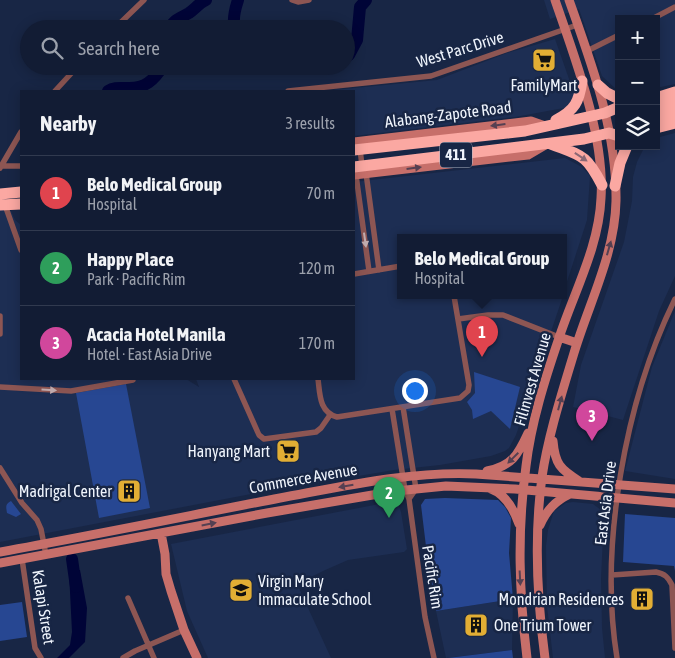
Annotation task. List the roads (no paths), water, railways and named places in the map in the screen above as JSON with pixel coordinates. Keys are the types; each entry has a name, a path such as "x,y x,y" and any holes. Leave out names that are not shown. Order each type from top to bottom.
{"highway":[{"path":"545,126 558,119 576,104 580,95 582,80"},
{"path":"598,85 615,97"},
{"path":"660,97 675,92"},
{"path":"660,106 675,102"},
{"name":"Alabang-Zapote Road","path":"356,147 525,131 605,113 615,109"},
{"path":"605,113 615,117"},
{"path":"660,117 675,114"},
{"path":"660,127 675,123"},
{"name":"411","path":"358,171 615,132"},
{"path":"550,143 584,158 602,185"},
{"path":"615,186 620,162 625,150"},
{"path":"1,200 20,192"},
{"path":"1,200 20,204"}],"main road":[{"name":"Filinvest Avenue","path":"527,658 519,552 523,490 534,422 559,337 591,250 598,220 602,185 601,167 582,80 555,0"},
{"name":"Filinvest Avenue","path":"569,0 598,85 605,113 615,130"},
{"name":"Filinvest Avenue","path":"545,658 538,535 542,478 552,432 577,343 612,238 615,218 615,186 612,148 615,136"},
{"path":"559,337 577,343"},
{"path":"476,474 504,466 511,461 518,454 534,422"},
{"path":"552,432 555,456 559,466 579,482"},
{"name":"Commerce Avenue","path":"0,552 403,476 445,472 675,489"},
{"name":"Commerce Avenue","path":"0,563 275,512 405,490 446,486 541,491 675,503"},
{"path":"488,488 498,493 508,502 516,515 520,529"},
{"path":"538,535 540,524 555,502 570,494"},
{"path":"272,500 275,512"},
{"path":"161,533 166,574 184,630 197,658"}],"street":[{"path":"123,20 144,0"},
{"path":"292,0 298,2 309,0"},
{"path":"660,15 675,7"},
{"name":"West Parc Drive","path":"298,90 431,76 577,25"},
{"path":"587,51 615,37"},
{"path":"56,90 70,75"},
{"path":"0,167 20,134"},
{"path":"356,147 369,271"},
{"path":"0,167 20,166"},
{"path":"358,171 379,270"},
{"path":"1,200 20,248"},
{"path":"355,274 397,267"},
{"path":"318,380 323,408 330,415 341,418 456,400 468,391 469,385 455,299"},
{"name":"East Asia Drive","path":"617,658 612,611 612,575 613,540 620,484 637,398 653,350 675,299"},
{"path":"458,319 503,315 559,337"},
{"path":"0,316 0,334"},
{"path":"0,387 71,391 133,380"},
{"path":"234,380 260,436 264,438 316,432 322,428 330,415"},
{"path":"402,408 416,489 409,499"},
{"name":"Pacific Rim","path":"392,409 405,490 409,499 426,617 434,658"},
{"path":"0,468 22,504 37,520 46,555"},
{"path":"159,521 161,533"},
{"name":"Kalapi Street","path":"22,559 34,648 41,658"},
{"path":"612,575 656,572 668,577 672,585 675,648"},
{"path":"128,598 154,658"},
{"path":"123,658 134,651 184,630"}],"waterway":[{"path":"177,20 206,0"},
{"path":"234,20 238,0"},
{"path":"355,44 360,7 366,0"},
{"path":"110,90 115,88 139,87 148,83 156,75"},
{"path":"72,559 76,587"}],"place":[{"name":"FamilyMart","path":"544,60"},
{"name":"Belo Medical Group","path":"482,357"},
{"name":"Acacia Hotel Manila","path":"592,441"},
{"name":"Hanyang Mart","path":"288,451"},
{"name":"Madrigal Center","path":"129,491"},
{"name":"Happy Place","path":"389,518"},
{"name":"Virgin Mary Immaculate School","path":"241,590"},
{"name":"Mondrian Residences","path":"642,599"},
{"name":"One Trium Tower","path":"476,625"}]}
